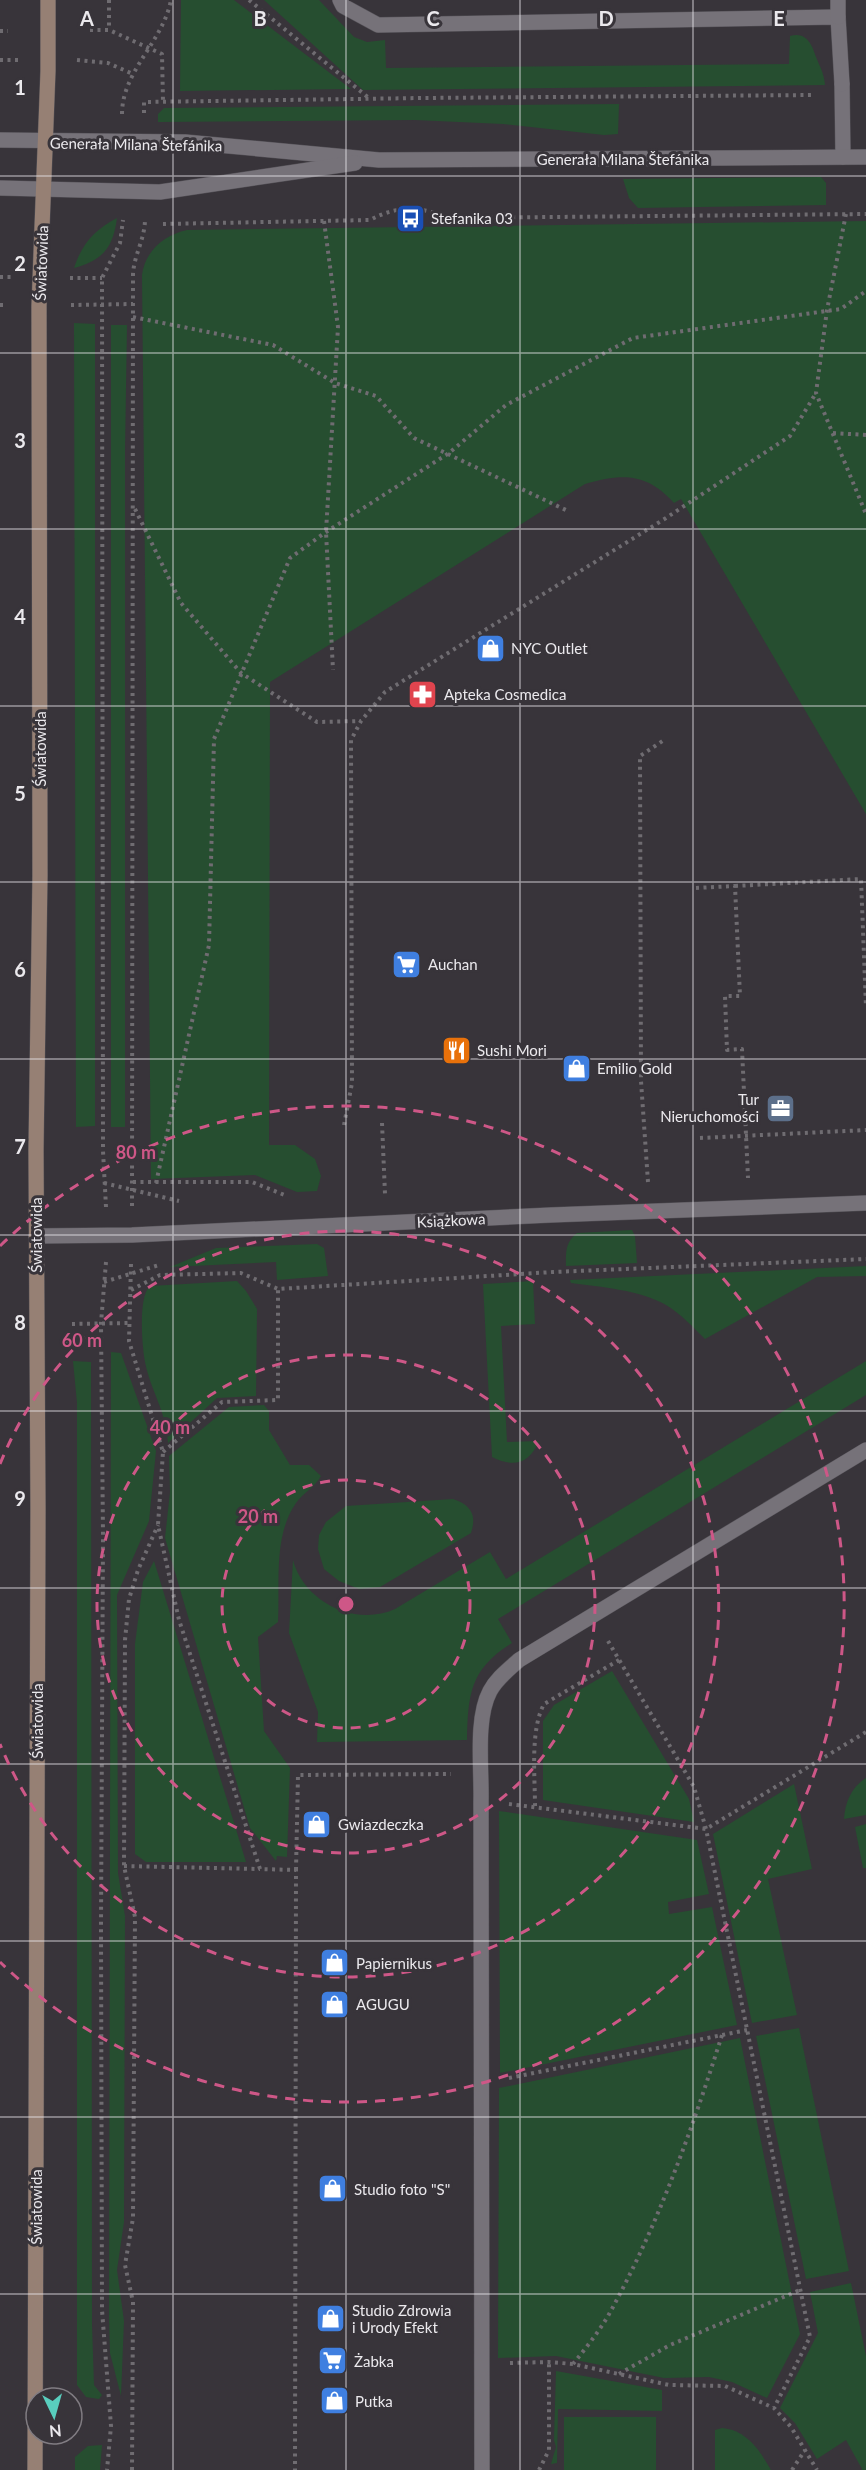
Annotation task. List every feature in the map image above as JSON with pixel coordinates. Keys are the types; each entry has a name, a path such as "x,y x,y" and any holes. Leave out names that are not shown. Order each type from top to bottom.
{"street":[{"name":"Światowida","path":"35,2470 36,1236 40,875 39,306 48,0"},
{"path":"340,0 343,6 378,25 838,17"},
{"path":"838,0 843,158"},
{"name":"Generała Milana Štefánika","path":"0,140 185,142 379,160 866,157"},
{"name":"Generała Milana Štefánika","path":"0,188 169,191 379,160"},
{"name":"Książkowa","path":"36,1236 132,1235 866,1203"},
{"path":"482,2470 482,1714 492,1688 519,1660 866,1450"}],"path":[{"path":"109,0 109,30"},
{"path":"122,109 123,95 165,21 171,0"},
{"path":"249,0 370,99"},
{"path":"90,30 109,30 162,54 163,102"},
{"path":"0,31 8,31"},
{"path":"91,61 108,63 133,74"},
{"path":"144,120 144,102 842,89"},
{"path":"107,2470 111,2426 102,2310 101,1733 104,1536 101,1323 108,1235 103,1151 102,278 120,243 124,209"},
{"path":"145,224 370,220 388,210 427,209 448,218 866,214"},
{"path":"344,1125 352,1083 351,740 361,721 385,692 666,518 790,436 816,393 827,310 846,214"},
{"path":"145,215 143,240 133,266 134,1152 129,1341 163,1452 158,1526 178,1620 260,1869"},
{"path":"324,221 338,327 326,532 333,670"},
{"path":"70,278 102,278"},
{"path":"156,1183 209,945 214,739 290,558 326,532 449,453 506,405 633,338 841,309 866,291"},
{"path":"71,305 133,304"},
{"path":"133,317 273,345 335,383 376,396 414,438 568,511"},
{"path":"816,393 866,514"},
{"path":"833,433 866,435"},
{"path":"134,506 181,603 240,673 317,722 361,721"},
{"path":"648,1182 641,1081 640,756 664,740"},
{"path":"696,888 861,879 866,1007"},
{"path":"735,886 740,996 725,996 727,1050 742,1049 748,1178"},
{"path":"382,1123 385,1195"},
{"path":"700,1138 866,1130"},
{"path":"131,1290 160,1275 241,1273 278,1289 553,1272 866,1259"},
{"path":"163,1452 222,1402 278,1400 278,1289"},
{"path":"72,1324 129,1323"},
{"path":"132,2470 133,2302 125,2265 133,2218 135,1917 124,1866 125,1640 129,1599 138,1570 158,1526"},
{"path":"592,1615 694,1787 706,1829 810,2337 774,2408"},
{"path":"535,1806 536,1731 538,1715 544,1704 619,1660"},
{"path":"482,1802 535,1806 706,1829 866,1732"},
{"path":"295,2470 298,1775 461,1774"},
{"path":"124,1866 296,1870"},
{"path":"483,2080 501,2080 747,2030"},
{"path":"573,2364 607,2317 651,2227 685,2142 722,2035"},
{"path":"618,2374 670,2345 800,2290"},
{"path":"540,2470 549,2450 549,2362"},
{"path":"481,2363 573,2364 669,2385 725,2386 774,2408 791,2427 817,2470"},
{"path":"792,2470 805,2450"}],"green space":[{"path":"181,0 234,0 351,89 180,91"},
{"path":"264,0 319,0 354,37 367,42 385,40 386,68 789,64 790,36 800,35 810,43 822,70 825,85 363,90"},
{"path":"619,104 618,134 604,135 503,124 415,120 158,122 158,114 164,108"},
{"path":"821,177 826,183 826,205 638,208 629,198 623,179"},
{"path":"117,218 113,237 105,251 92,261 74,268 90,238"},
{"path":"866,221 866,814 681,499 674,503 654,486 634,478 611,478 585,484 270,682 269,1145 295,1145 315,1159 321,1176 317,1191 297,1192 255,1175 151,1179 142,275 151,252 163,240 187,230"},
{"path":"74,323 95,324 95,1126 76,1127"},
{"path":"111,325 127,325 125,1127 111,1127"},
{"path":"632,1230 635,1236 637,1263 566,1266 568,1244 577,1233"},
{"path":"317,1244 324,1248 328,1276 277,1280 276,1262 170,1267 216,1248"},
{"path":"866,1266 866,1276 817,1277 705,1339 677,1312 656,1300 620,1290 571,1283 570,1280"},
{"path":"237,1281 257,1309 256,1396 217,1398 168,1443 167,1431 144,1355 142,1310 146,1291 150,1286"},
{"path":"533,1281 535,1324 501,1326 507,1442 539,1441 531,1455 514,1463 492,1457 483,1284"},
{"path":"111,1352 121,1353 156,1451 149,1521 117,1595 118,1873 125,1916 124,2222 117,2270 124,2321 121,2396 110,2353 109,2317"},
{"path":"73,1361 91,1362 92,2324 94,2385 102,2395 99,2399 86,2397 84,2386 77,2385 77,1403"},
{"path":"866,1361 866,1395 498,1619 512,1643 487,1663 474,1684 469,1709 467,1740 317,1742 318,1712 289,1633 293,1560 308,1588 320,1599 333,1607 364,1615 380,1614 395,1609 490,1552 506,1579"},
{"path":"264,1405 269,1411 269,1430 290,1465 309,1465 321,1476 299,1499 289,1516 279,1560 278,1622 258,1637 264,1731 290,1768 287,1857 277,1856 276,1861 250,1828 165,1538 170,1492 169,1456 229,1407"},
{"path":"453,1499 464,1504 471,1512 473,1527 471,1533 380,1587 359,1589 339,1581 324,1569 318,1549 319,1535 326,1522 346,1506"},
{"path":"154,1561 246,1862 146,1862 135,1854 135,1644 143,1582"},
{"path":"612,1671 689,1799 694,1822 543,1800 543,1721 554,1705"},
{"path":"866,1778 866,1815 844,1819 850,1796 856,1786"},
{"path":"794,1784 812,1869 768,1879 797,2015 752,2023 713,1834"},
{"path":"499,1811 697,1840 709,1894 668,1902 669,1914 712,1907 737,2025 500,2073"},
{"path":"866,1824 866,1868 863,1868 855,1827"},
{"path":"799,2028 849,2271 806,2279 756,2036"},
{"path":"740,2038 800,2334 767,2398 732,2382 709,2377 664,2378 556,2356 498,2358 499,2088"},
{"path":"851,2283 866,2356 866,2470 861,2470 846,2440 817,2459 795,2423 780,2408 818,2333 810,2292"},
{"path":"556,2371 662,2390 662,2411 558,2409 557,2463 551,2464 556,2447 554,2440"},
{"path":"564,2417 656,2417 656,2470 564,2470"},
{"path":"722,2428 746,2437 771,2470 715,2470 715,2430"},
{"path":"102,2445 100,2470 75,2470 75,2457 88,2446"}],"place":[{"name":"Stefanika 03","path":"410,218"},
{"name":"NYC Outlet","path":"490,648"},
{"name":"Apteka Cosmedica","path":"423,694"},
{"name":"Auchan","path":"407,964"},
{"name":"Sushi Mori","path":"456,1050"},
{"name":"Emilio Gold","path":"576,1068"},
{"name":"Tur Nieruchomości","path":"780,1108"},
{"name":"Gwiazdeczka","path":"317,1824"},
{"name":"Papiernikus","path":"335,1963"},
{"name":"AGUGU","path":"335,2004"},
{"name":"Studio foto \"S\"","path":"333,2189"},
{"name":"Studio Zdrowia i Urody Efekt","path":"331,2319"},
{"name":"Żabka","path":"333,2361"},
{"name":"Putka","path":"334,2401"}]}
